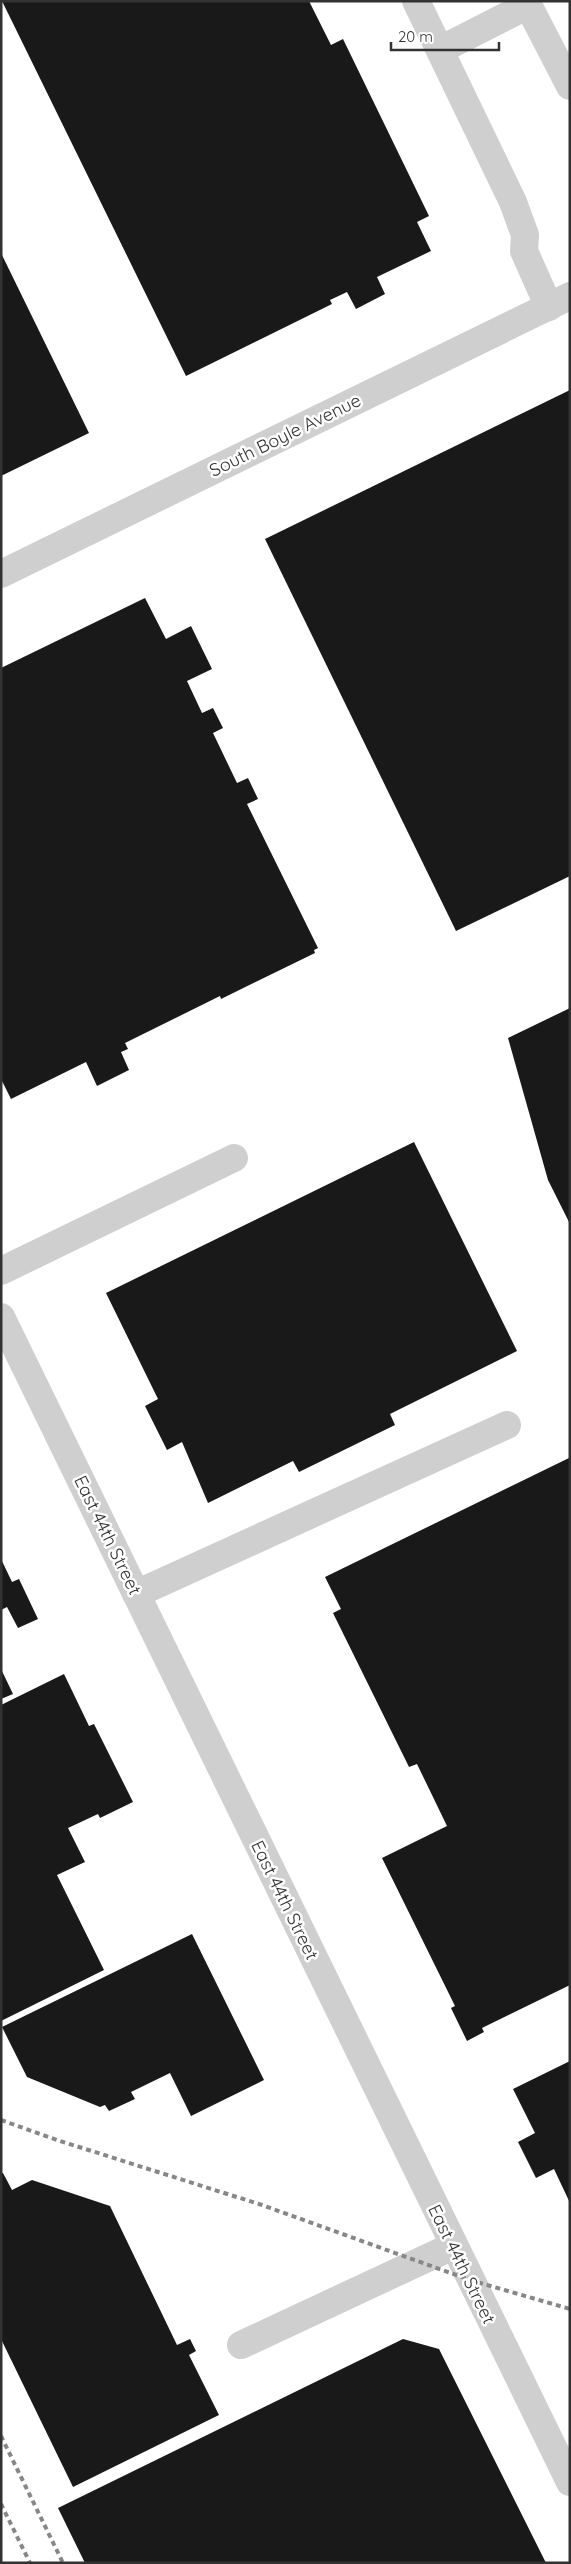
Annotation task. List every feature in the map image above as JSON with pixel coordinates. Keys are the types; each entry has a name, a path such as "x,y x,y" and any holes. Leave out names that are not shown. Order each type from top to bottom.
{"street":[{"path":"416,1 512,202 525,235 524,251 559,302"},
{"path":"440,50 527,3 570,86"},
{"name":"South Boyle Avenue","path":"1,574 559,302"},
{"path":"1,1271 234,1158"},
{"name":"East 44th Street","path":"1,1317 570,2482"},
{"path":"136,1594 507,1425"},
{"path":"241,2345 454,2246"}],"building":[{"path":"2,1 309,1 331,45 343,39 429,216 417,222 431,251 377,277 385,294 356,309 347,292 330,300 332,304 186,376"},
{"path":"1,253 89,433 1,476"},
{"path":"570,390 570,876 456,931 265,539"},
{"path":"145,598 166,639 191,626 212,669 187,681 202,713 213,708 223,728 213,733 237,783 248,778 258,799 247,804 318,948 314,950 315,953 221,999 220,996 125,1043 128,1049 121,1052 129,1070 97,1086 86,1062 11,1099 1,1079 1,668"},
{"path":"570,1008 570,1224 548,1180 508,1038"},
{"path":"414,1142 517,1351 390,1414 395,1425 299,1472 293,1461 208,1503 182,1442 167,1450 145,1406 158,1399 106,1293"},
{"path":"569,1458 570,1985 482,2028 484,2032 467,2041 451,2008 455,2006 382,1858 447,1826 417,1764 409,1767 333,1613 341,1609 325,1577"},
{"path":"1,1559 12,1582 19,1579 38,1619 18,1628 7,1607 1,1610"},
{"path":"1,1669 13,1694 1,1699"},
{"path":"64,1674 89,1726 94,1724 133,1802 100,1818 98,1814 68,1828 85,1862 57,1875 104,1970 1,2021 1,1705"},
{"path":"192,1934 264,2080 191,2116 170,2073 131,2092 135,2099 109,2111 105,2105 100,2107 27,2077 2,2027"},
{"path":"570,2061 570,2203 554,2169 536,2178 518,2142 535,2133 513,2089"},
{"path":"1,2173 3,2173 12,2190 32,2180 110,2206 177,2345 190,2339 196,2351 189,2355 219,2415 73,2487 1,2339"},
{"path":"403,2339 439,2349 546,2563 85,2563 58,2508"}],"railway":[{"path":"1,2120 57,2140 262,2205 470,2280 570,2309"},
{"path":"1,2436 63,2563"},
{"path":"1,2504 30,2563"}]}
